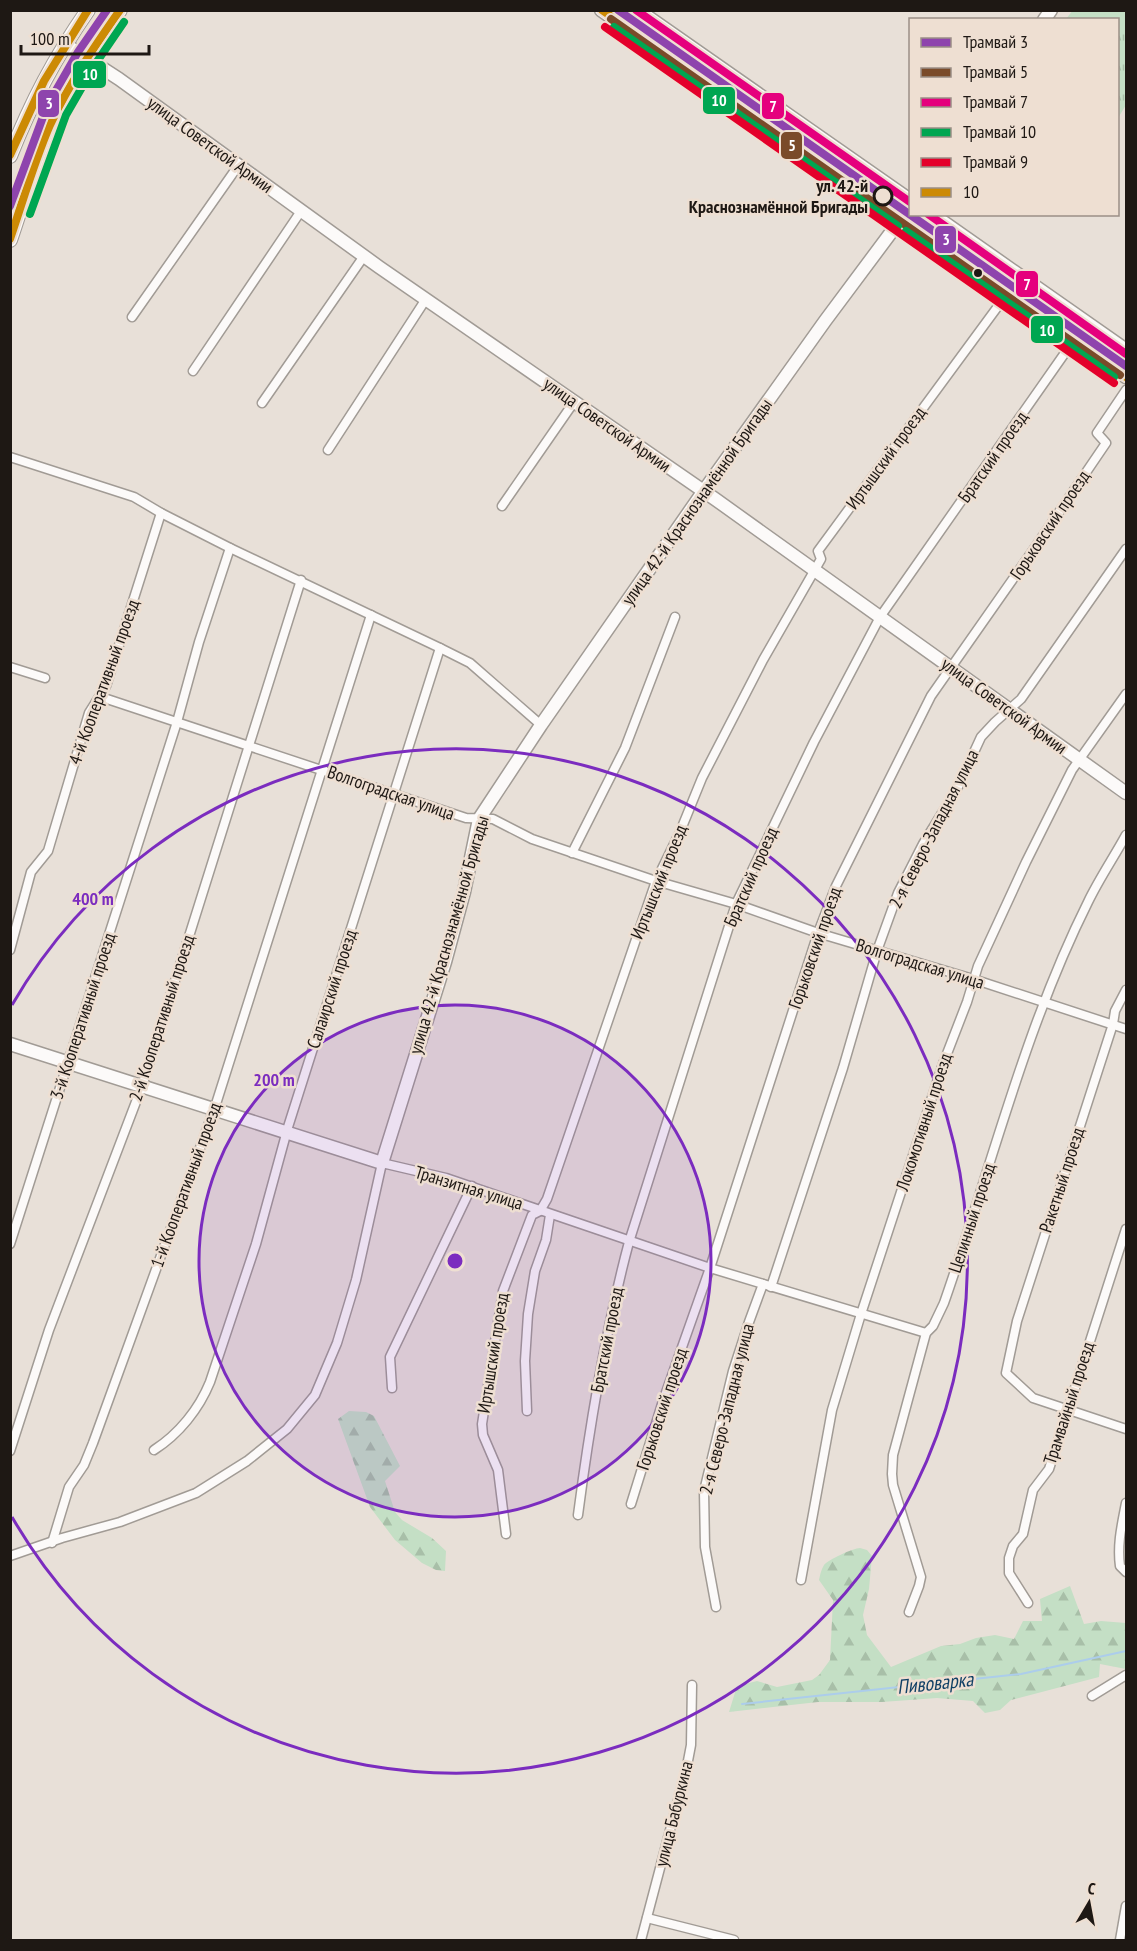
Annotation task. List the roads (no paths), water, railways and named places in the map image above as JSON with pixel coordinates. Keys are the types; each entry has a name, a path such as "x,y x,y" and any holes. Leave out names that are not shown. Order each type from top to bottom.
{"main road":[{"path":"10,156 33,100 65,44 88,10"},
{"path":"10,240 46,134 70,85 120,10"}],"street":[{"path":"601,10 1126,377"},
{"path":"638,10 909,199"},
{"name":"улица Советской Армии","path":"65,44 1011,709 1126,793"},
{"path":"132,317 238,166"},
{"name":"улица 42-й Краснознамённой Бригады","path":"10,1556 120,1522 196,1493 247,1461 294,1422 315,1395 337,1343 356,1280 382,1163 445,962 464,892 479,819 541,725 703,492 825,321 909,208"},
{"path":"193,372 301,211"},
{"path":"935,216 1126,350"},
{"path":"262,403 364,256"},
{"name":"Иртышский проезд","path":"506,1534 498,1470 483,1435 482,1424 503,1291 532,1215 540,1211 547,1199 656,881 680,832 702,778 763,660 821,559 818,551 1007,294"},
{"path":"328,450 426,299"},
{"name":"Братский проезд","path":"578,1515 599,1372 629,1242 736,904 814,742 880,617 1074,340"},
{"name":"Горьковский проезд","path":"631,1504 818,933 836,886 931,696 1106,443 1097,433 1126,390"},
{"path":"502,506 574,402"},
{"path":"10,457 134,497 230,548 301,580 470,663 541,725"},
{"name":"4-й Кооперативный проезд","path":"10,950 31,872 48,851 89,713 106,686 161,513"},
{"name":"3-й Кооперативный проезд","path":"10,1244 177,722 199,642 230,548"},
{"name":"2-я Северо-Западная улица","path":"716,1607 705,1547 704,1491 733,1371 749,1322 767,1286 843,1068 877,951 898,893 923,844 957,789 981,737 994,722 1021,699 1126,549"},
{"name":"2-й Кооперативный проезд","path":"10,1451 49,1330 142,1086 301,580"},
{"name":"1-й Кооперативный проезд","path":"52,1542 69,1487 84,1465 93,1443 213,1109 371,615"},
{"path":"572,853 625,748 675,617"},
{"name":"Салаирский проезд","path":"154,1450 168,1441 202,1402 252,1254 440,648"},
{"path":"10,666 45,678"},
{"name":"Локомотивный проезд","path":"801,1580 832,1410 861,1314 973,979 1026,862 1072,770 1126,694"},
{"name":"Волгоградская улица","path":"101,696 466,818 493,819 518,833 656,881 736,904 818,933 973,979 1126,1029"},
{"name":"Целинный проезд","path":"909,1612 921,1577 893,1485 893,1455 927,1333 944,1304 1019,1070 1044,1002 1088,901 1126,835"},
{"name":"Ракетный проезд","path":"1070,1410 1033,1398 1006,1373 1017,1321 1113,1024 1115,1011 1126,990"},
{"name":"Транзитная улица","path":"10,1044 382,1163 472,1186 550,1215 584,1224 629,1242 927,1333"},
{"path":"392,1388 390,1357 472,1186"},
{"name":"Иртышский проезд","path":"527,1411 525,1361 528,1314 535,1270 546,1240 550,1215"},
{"name":"Трамвайный проезд","path":"1028,1603 1009,1573 1009,1558 1013,1546 1023,1534 1034,1490 1049,1469 1070,1410 1126,1230"},
{"path":"1070,1410 1126,1429"},
{"path":"1126,1503 1120,1530 1119,1556 1120,1566 1126,1572"},
{"path":"1092,1696 1126,1675"},
{"name":"улица Бабуркина","path":"641,1941 687,1766 691,1745 692,1685"},
{"path":"1120,1941 1126,1906"},
{"path":"647,1918 734,1941"}],"waterway":[{"name":"Пивоварка","path":"742,1704 1021,1674 1126,1651"}],"tram line":[{"name":"3","path":"10,206 47,106 78,52 107,10"},
{"name":"3","path":"618,10 909,214"},
{"name":"7","path":"636,10 909,201"},
{"name":"5","path":"611,19 1120,375"},
{"name":"10","path":"30,214 66,115 96,63 124,22"},
{"name":"9","path":"605,27 1114,383"},
{"name":"10","path":"614,27 898,226"},
{"name":"3","path":"912,216 1126,366"},
{"name":"7","path":"931,216 1126,354"},
{"name":"10","path":"906,231 1114,377"}],"place":[{"name":"ул. 42-й Краснознамённой Бригады","path":"883,196"}]}
